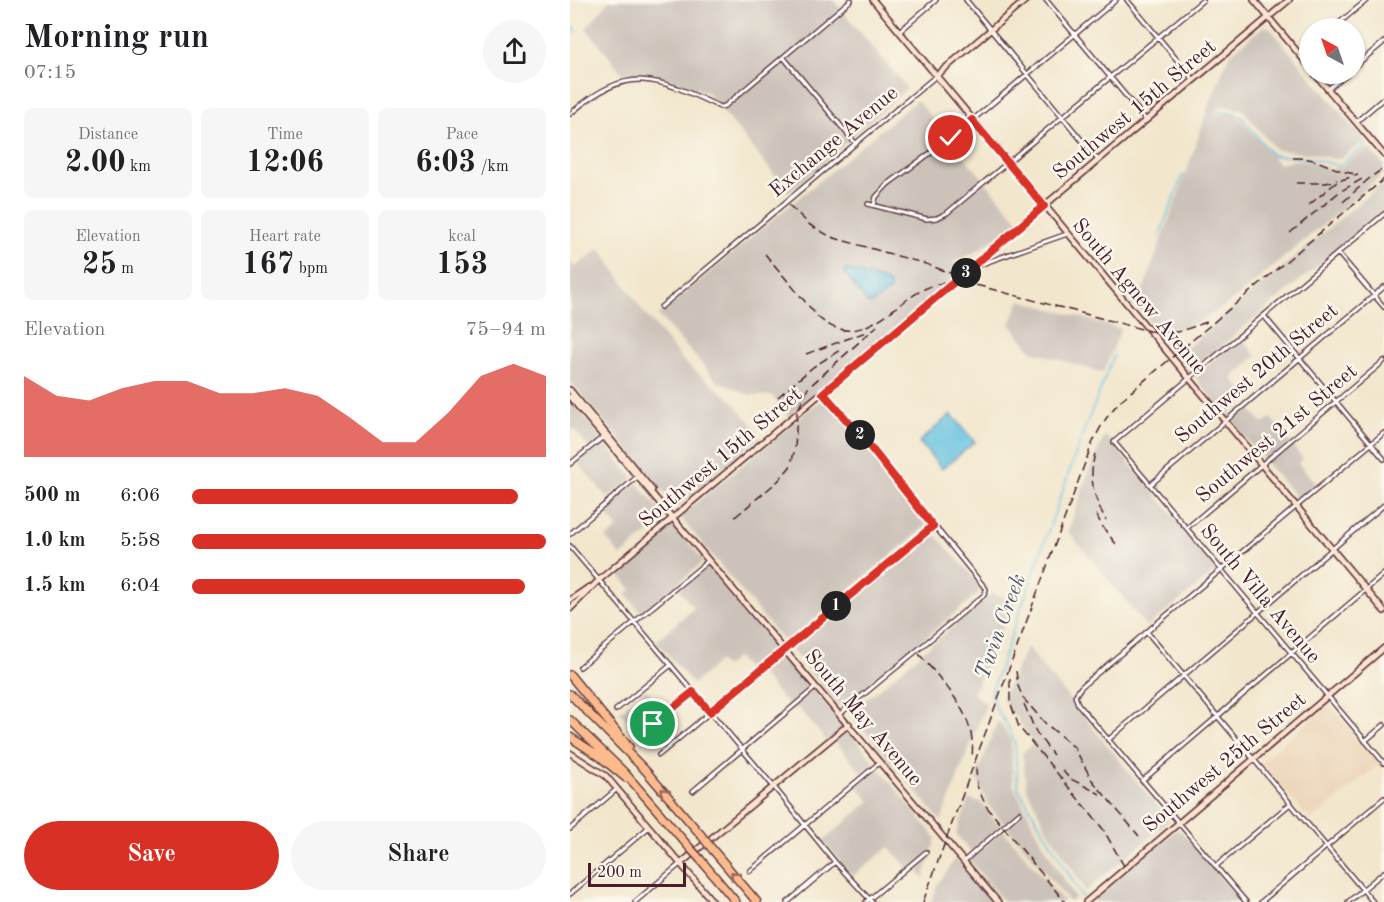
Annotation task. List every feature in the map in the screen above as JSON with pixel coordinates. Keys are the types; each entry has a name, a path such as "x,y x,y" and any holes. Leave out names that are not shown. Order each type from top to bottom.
{"highway":[{"path":"570,675 621,736 646,771"},
{"path":"570,694 646,771 757,902"},
{"path":"570,720 603,750 646,795 736,902"},
{"path":"570,736 646,795"}],"main road":[{"name":"South Agnew Avenue","path":"873,0 1384,611"},
{"name":"Exchange Avenue","path":"936,76 1026,0"},
{"path":"1254,0 1299,54"},
{"name":"Southwest 15th Street","path":"570,609 599,580 1289,0"},
{"path":"1324,84 1384,155"},
{"name":"South May Avenue","path":"571,394 998,902"},
{"name":"Southwest 15th Street","path":"570,600 599,580"},
{"name":"Southwest 25th Street","path":"1086,902 1384,648"},
{"path":"680,864 849,724"},
{"path":"570,753 590,767 601,771 712,902"}],"street":[{"path":"570,114 603,89 635,80 649,80 673,86 725,106 851,0"},
{"path":"899,32 936,0"},
{"path":"966,0 1098,160"},
{"path":"1046,0 1146,120"},
{"path":"874,206 876,197 888,184 933,152 1116,0"},
{"path":"1127,0 1193,80"},
{"path":"868,204 922,218 937,218 953,209 1203,0"},
{"path":"1346,18 1367,0"},
{"path":"1365,58 1384,42"},
{"path":"783,58 856,144"},
{"name":"Exchange Avenue","path":"661,307 936,76"},
{"path":"1328,89 1334,84"},
{"path":"1356,122 1384,98"},
{"path":"1188,378 1384,214"},
{"name":"Southwest 15th Street","path":"973,267 1067,234"},
{"path":"1338,253 1384,307"},
{"name":"Southwest 20th Street","path":"1150,486 1384,287"},
{"path":"1264,316 1384,459"},
{"name":"Southwest 21st Street","path":"1187,528 1384,361"},
{"name":"South Villa Avenue","path":"1188,378 1114,442 1384,763"},
{"path":"823,393 986,589 984,595 840,714"},
{"path":"1246,902 1078,704 1075,696 1081,687 1384,433"},
{"path":"570,464 605,435"},
{"path":"570,534 639,476"},
{"path":"1108,740 1384,505"},
{"path":"659,755 933,526"},
{"path":"570,546 869,901 926,852"},
{"path":"580,667 710,560"},
{"path":"1142,781 1384,574"},
{"path":"1147,632 1373,902"},
{"path":"616,710 671,665"},
{"path":"693,791 817,686"},
{"path":"641,734 693,692"},
{"path":"1365,741 1384,725"},
{"path":"750,871 880,762"},
{"path":"570,829 617,789"},
{"path":"1261,902 1384,798"},
{"path":"1216,866 1290,804"},
{"path":"963,861 1019,813"},
{"path":"570,894 649,827"},
{"path":"788,902 835,862"},
{"path":"635,902 680,864"},
{"path":"1348,902 1384,872"}],"shaded area":[{"path":"610,0 833,0 907,88 789,193 707,92 654,74 622,73 586,28"},
{"path":"1264,26 1269,27 1299,63 1299,84 1317,84 1365,141 1343,157 1334,159 1314,154 1276,150 1242,109 1221,106 1216,115 1230,113 1237,116 1279,164 1296,160 1313,162 1330,169 1341,167 1368,147 1384,165 1384,174 1238,296 1212,314 1195,324 1179,328 1155,328 1137,307 1229,55"},
{"path":"917,100 1019,222 974,253 952,262 967,267 789,416 772,396 750,395 718,382 658,315"},
{"path":"1384,182 1384,210 1191,372 1177,356"},
{"path":"600,248 642,310 685,363 733,401 761,436 677,508 570,381 570,262 575,267"},
{"path":"1020,300 1121,329 1103,373 1032,351 1010,324"},
{"path":"1241,337 1257,356 1232,378 1248,398 1226,416 1195,377"},
{"path":"570,400 633,478 608,498 577,462 591,450 573,428 570,430"},
{"path":"822,400 828,403 926,521 926,526 784,642 681,518 685,512"},
{"path":"1249,408 1263,424 1271,418 1303,459 1298,463 1318,486 1300,501 1232,423"},
{"path":"1105,435 1216,566 1216,571 1147,627 1068,531 1089,471"},
{"path":"637,483 666,517 621,556 606,538 618,528 604,511"},
{"path":"673,524 704,561 642,614 626,594 632,589 617,572"},
{"path":"932,531 978,582 979,593 841,708 791,649"},
{"path":"708,565 778,650 750,673 737,657 725,667 719,661 693,684 656,641 694,608 679,589"},
{"path":"992,594 1015,600 973,694 986,704 941,821 850,713"},
{"path":"1027,647 1169,821 1086,891 1046,827 1027,789 1022,753 1034,743 1002,698"},
{"path":"783,654 875,762 862,773 834,740 829,744 798,707 793,711 760,673"},
{"path":"646,689 665,711 639,731 619,712"},
{"path":"1329,704 1379,764 1311,821 1261,762"},
{"path":"997,722 1011,740 1013,785 1046,849 1075,898 1070,902 988,805 977,779"},
{"path":"878,767 936,838 924,878 914,867 910,870 889,847 853,876 823,841 870,801 856,785"},
{"path":"969,799 981,802 1000,827 971,852 956,834"},
{"path":"1177,829 1242,902 1094,902 1094,898"},
{"path":"1003,830 1064,902 1004,902 969,860"},
{"path":"956,858 992,902 931,902 937,885"}],"water":[{"path":"846,269 885,281 890,285 890,290 872,304 867,303 844,272"},
{"path":"951,414 975,442 942,469 919,442"}],"waterway":[{"path":"570,23 577,32"},
{"name":"Twin Creek","path":"1219,112 1235,113 1241,117 1272,155 1314,159 1339,166 1366,143"},
{"name":"Twin Creek","path":"1159,237 1183,175"},
{"name":"Twin Creek","path":"1083,898 1018,788 1015,744 1007,725 996,709 991,693 1082,436 1114,355"}],"railway":[{"path":"1293,158 1319,162 1356,174"},
{"path":"1343,202 1384,168"},
{"path":"1309,205 1338,181 1358,175"},
{"path":"1290,233 1338,193 1362,179"},
{"path":"923,902 1092,444 1102,424 1126,396 1384,179"},
{"path":"1296,183 1326,183 1337,180"},
{"path":"789,205 810,225 831,237 926,264 966,279"},
{"path":"765,254 818,317 834,327 849,330 864,327 878,320 920,291 940,283 952,282 980,286 1149,331 1178,332 1207,322"},
{"path":"735,517 778,481 790,467 795,449 797,412 808,388 877,326"},
{"path":"806,354 866,332"},
{"path":"778,397 813,367 840,350"},
{"path":"1095,454 1092,471 1093,488 1106,520"},
{"path":"1096,514 1116,544"},
{"path":"919,654 949,689 964,714 972,742 972,757"},
{"path":"1016,671 1018,686 1023,698 1046,724 1074,747 1092,780 1139,836"},
{"path":"1010,679 1010,702 1019,727 1103,829 1124,866"},
{"path":"1024,704 1036,732 1053,755"},
{"path":"976,767 977,786 986,806 1065,902"},
{"path":"1062,770 1069,778 1100,794"}],"route":[{"path":"653,724 693,692 710,712 933,526 871,448 823,393 1044,206 972,120 951,138"}]}
